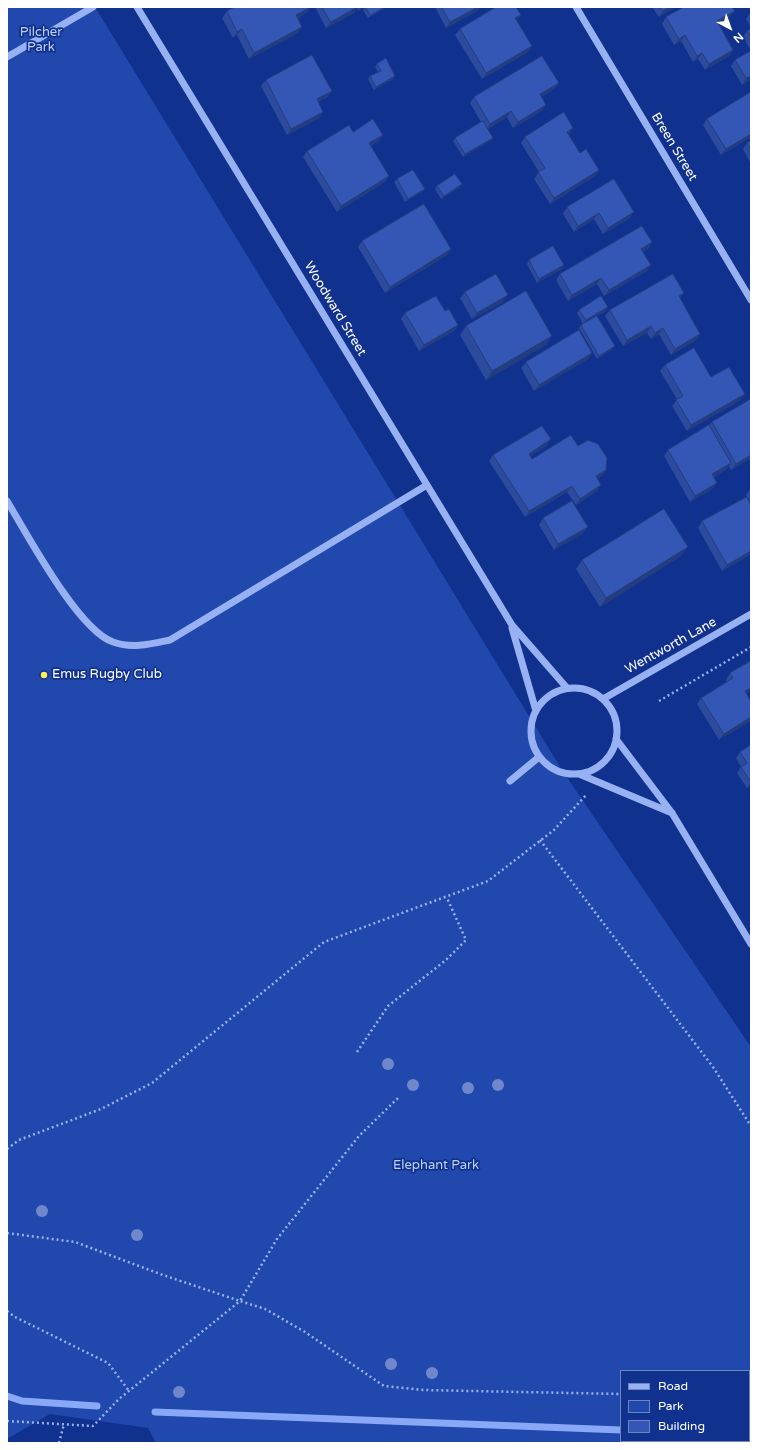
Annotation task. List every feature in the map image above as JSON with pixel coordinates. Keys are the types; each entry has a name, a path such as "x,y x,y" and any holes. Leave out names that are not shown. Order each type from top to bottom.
{"street":[{"path":"7,57 93,7"},
{"name":"Woodward Street","path":"137,7 512,625 567,688"},
{"name":"Breen Street","path":"576,7 751,300"},
{"path":"7,501 51,574 85,622 94,631 112,642 132,646 170,640 427,485"},
{"name":"Wentworth Lane","path":"603,699 751,614"},
{"name":"Woodward Street","path":"512,625 536,711"},
{"path":"579,774 590,771 601,764 611,753 616,739 617,726 614,714 603,699 587,690 567,688 548,696 536,711 531,723 531,735 539,757 557,771 579,774 672,813"},
{"path":"616,739 672,813 751,944"},
{"path":"510,781 539,757"}],"path":[{"path":"659,701 751,647"},
{"path":"7,1149 20,1140 101,1109 152,1083 324,942 447,898 488,881 554,830 599,782"},
{"path":"540,840 713,1067 751,1126"},
{"path":"357,1052 388,1006 446,960 466,940 447,898"},
{"path":"7,1421 93,1426 129,1391 240,1301 277,1239 359,1136 399,1097"},
{"path":"7,1233 75,1242 163,1275 265,1309 305,1332 384,1386 423,1390 620,1394"},
{"path":"7,1311 15,1317 108,1363 129,1391"},
{"path":"59,1443 64,1424"}],"green space":[{"path":"7,7 95,7 562,770 751,1047 751,1443 156,1443 148,1428 50,1414 7,1439"}],"building":[{"path":"235,7 311,7 296,15 302,27 254,53 242,29 237,32 227,11"},
{"path":"322,7 357,7 331,22"},
{"path":"365,7 385,7 371,15"},
{"path":"442,7 478,7 450,22"},
{"path":"496,7 516,7 521,15 515,18 532,46 486,73 460,29"},
{"path":"660,7 670,7 663,11"},
{"path":"684,7 732,7 735,11 717,21 733,50 709,64 702,53 697,56 685,35 679,39 666,17"},
{"path":"751,29 751,37 747,31"},
{"path":"751,51 751,76 746,78 735,60"},
{"path":"312,55 332,91 317,99 323,112 291,129 266,80"},
{"path":"542,56 559,83 540,94 546,105 518,122 511,111 490,124 474,97"},
{"path":"386,58 395,76 376,87 370,76 381,71 377,64"},
{"path":"751,92 751,134 726,149 707,119"},
{"path":"564,112 573,128 567,132 580,153 586,149 599,170 554,198 538,172 545,168 525,137"},
{"path":"373,119 383,135 369,143 389,176 341,206 307,151 349,125 353,132"},
{"path":"483,121 493,138 465,154 455,138"},
{"path":"751,141 751,150 747,143"},
{"path":"413,170 425,189 408,199 397,179"},
{"path":"455,174 462,184 444,196 437,186"},
{"path":"614,179 634,212 608,228 599,213 578,226 567,207"},
{"path":"424,204 451,249 390,287 362,241"},
{"path":"642,226 652,242 641,249 651,265 609,290 601,278 572,295 560,274"},
{"path":"553,246 564,265 539,279 529,260"},
{"path":"496,274 508,295 477,313 465,292"},
{"path":"673,274 684,293 679,296 700,334 675,349 663,328 655,333 651,326 627,340 610,310"},
{"path":"526,291 552,336 492,371 466,326"},
{"path":"436,296 445,311 449,309 458,325 424,345 405,313"},
{"path":"601,296 608,307 586,320 579,310"},
{"path":"597,316 615,346 599,356 581,325"},
{"path":"579,330 592,353 539,385 526,362"},
{"path":"694,348 711,377 729,367 745,394 691,425 676,400 683,396 665,365"},
{"path":"751,399 751,455 736,464 712,422"},
{"path":"709,425 731,463 712,474 717,483 695,496 668,450"},
{"path":"542,426 551,439 529,454 532,459 571,435 578,446 588,440 598,444 607,458 606,470 596,476 601,485 580,499 572,486 529,511 493,455"},
{"path":"747,497 751,505 751,551 727,565 702,521"},
{"path":"572,501 588,527 558,544 543,518"},
{"path":"664,509 688,547 606,598 582,560"},
{"path":"751,661 751,688 745,691 751,702 751,717 724,734 701,698 733,678 730,673"},
{"path":"751,745 751,782 741,767 747,763 740,752"}],"waterway":[{"path":"7,1396 22,1401 97,1406"},
{"path":"155,1412 620,1430"}],"place":[{"name":"Emus Rugby Club","path":"44,675"}],"park label":[{"name":"Pilcher Park","path":"41,40"},
{"name":"Elephant Park","path":"436,1166"}]}
